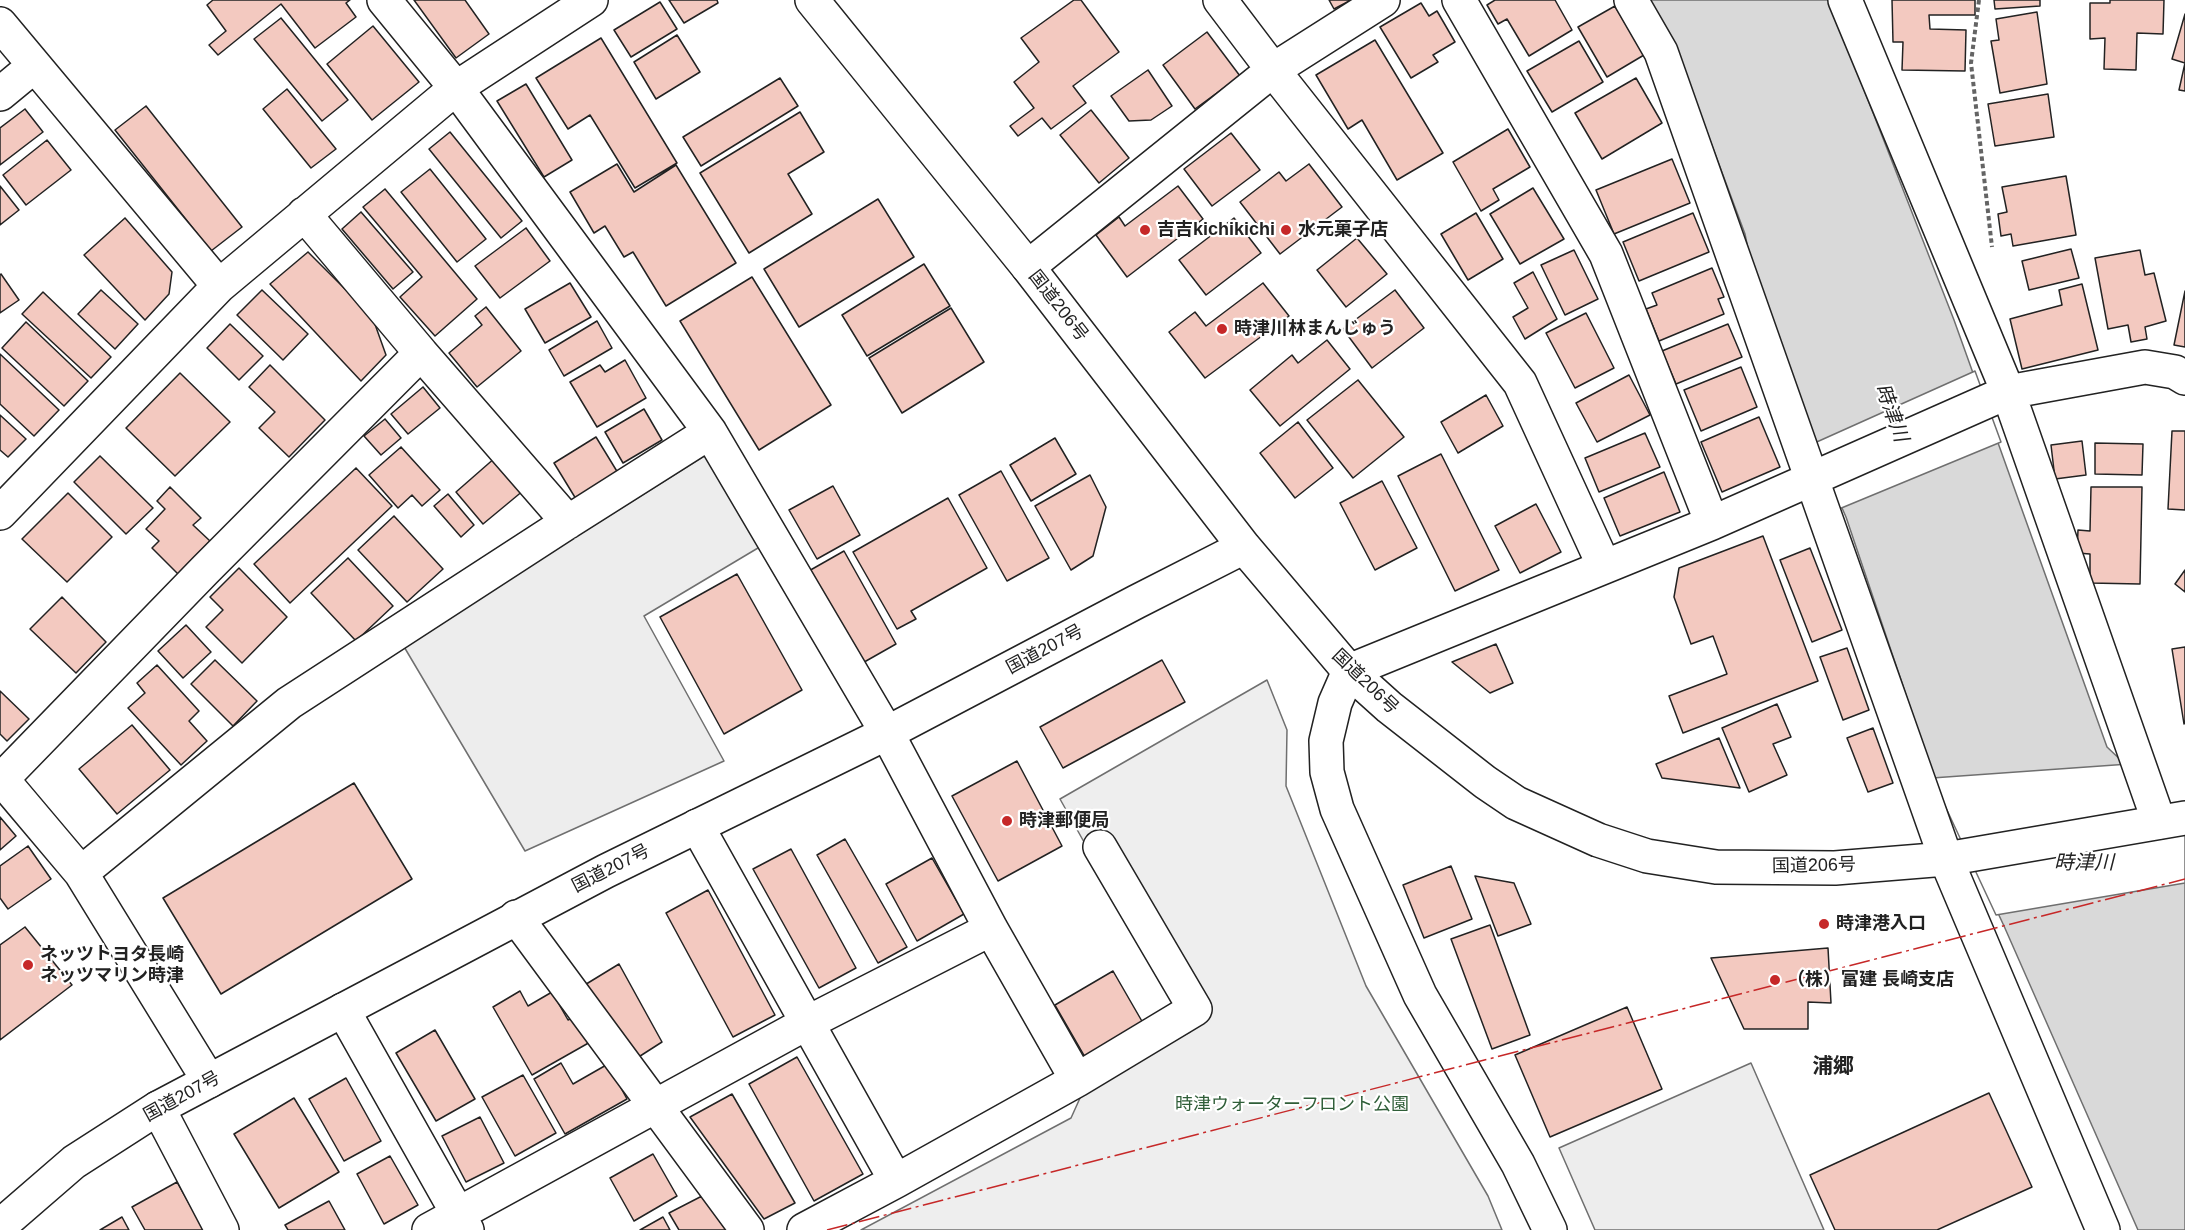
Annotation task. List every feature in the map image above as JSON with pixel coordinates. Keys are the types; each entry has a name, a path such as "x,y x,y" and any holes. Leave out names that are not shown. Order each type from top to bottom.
{"main road":[{"path":"384,0 456,88 710,432 887,733 991,929 1077,1080"},
{"path":"3,504 219,286 456,88 591,0"},
{"name":"国道206号","path":"812,0 1028,267 1244,547 1349,671 1389,707 1485,783 1516,803 1572,830 1638,853 1716,867 1835,868 1946,859 2172,820"},
{"path":"1220,0 1520,383 1604,566"},
{"path":"1028,267 1273,70 1383,0"},
{"path":"1459,0 1606,254 1713,524"},
{"path":"1631,0 1661,52 1946,859 2092,1227"},
{"path":"1845,0 2008,392 2172,820"},
{"path":"0,24 219,286"},
{"path":"0,94 34,66"},
{"path":"304,214 568,522"},
{"path":"209,1082 81,873 1,778 421,353"},
{"path":"1550,1230 1518,1164 1420,995 1337,809 1328,772 1326,741 1335,703 1349,671 1604,566 1713,524 2008,392 2145,367 2175,372 2185,378"},
{"path":"81,873 289,703 710,432"},
{"name":"国道207号","path":"0,1226 74,1162 158,1108 516,917 887,733 1244,547"},
{"path":"697,826 896,1181"},
{"path":"804,1230 1077,1080 1195,1009 1100,847"},
{"path":"516,917 747,1230"},
{"path":"429,1230 463,1222 654,1107 807,1023 991,929"},
{"path":"343,1010 463,1222"},
{"path":"158,1108 222,1230"}],"path":[{"path":"1979,0 1971,63 1992,251"}],"green space":[{"name":"時津ウォーターフロント公園","path":"1267,680 1287,730 1286,786 1366,986 1488,1196 1502,1230 861,1230 1071,1118 1085,1087 1190,1032 1060,799"}],"shaded area":[{"path":"709,453 763,545 644,616 724,761 525,851 403,645"},
{"path":"1751,1063 1824,1230 1595,1230 1559,1148"}],"water":[{"name":"時津川","path":"1649,0 1829,0 1954,320 2107,747 2185,821 2185,1230 2138,1230 2004,926 1931,769 1846,517 1810,436 1754,279 1745,234 1674,44"}],"pier":[{"path":"1975,371 2001,442 1839,509 1810,445"},
{"path":"2129,764 2185,817 2185,883 1996,915 1932,778"}],"building":[{"path":"213,0 350,0 346,3 356,17 315,48 281,4 218,55 209,45 226,31 207,5"},
{"path":"414,0 465,0 489,34 456,58"},
{"path":"669,0 717,0 718,3 684,23"},
{"path":"1074,0 1081,0 1119,52 1073,86 1086,103 1051,129 1042,118 1018,136 1010,126 1034,108 1014,82 1039,62 1021,38"},
{"path":"1329,0 1351,0 1334,9"},
{"path":"1495,0 1555,0 1572,30 1529,56 1507,19 1498,24 1487,5"},
{"path":"1892,0 1975,0 1975,15 1929,15 1930,29 1966,30 1965,71 1902,70 1903,42 1893,42"},
{"path":"1994,0 2040,0 2040,6 1995,9"},
{"path":"2110,0 2164,0 2163,34 2137,33 2136,70 2104,69 2105,38 2090,39 2090,3 2110,3"},
{"path":"660,2 677,29 631,57 614,30"},
{"path":"1421,3 1429,16 1437,11 1455,42 1433,55 1438,62 1411,78 1380,27"},
{"path":"1615,6 1644,55 1607,77 1578,27"},
{"path":"2037,12 2047,84 2000,93 1991,41 1999,40 1996,19"},
{"path":"2185,14 2185,63 2172,59"},
{"path":"281,18 348,100 322,121 254,39"},
{"path":"373,26 419,82 372,120 327,64"},
{"path":"1207,32 1240,76 1195,109 1163,65"},
{"path":"677,35 700,72 656,99 634,62"},
{"path":"601,38 677,163 635,188 590,115 568,129 536,78"},
{"path":"1375,40 1443,153 1397,180 1362,120 1348,129 1316,75"},
{"path":"1579,41 1603,82 1552,112 1527,71"},
{"path":"2185,63 2185,91 2179,90"},
{"path":"1148,70 1172,106 1151,120 1129,121 1111,96"},
{"path":"780,78 798,106 701,166 683,137"},
{"path":"1636,78 1662,123 1602,159 1575,113"},
{"path":"526,84 572,160 544,177 497,101"},
{"path":"287,89 336,149 311,168 263,109"},
{"path":"2048,94 2054,137 1995,146 1988,104"},
{"path":"146,106 242,227 211,251 115,130"},
{"path":"25,109 43,132 0,165 0,128"},
{"path":"1091,110 1129,158 1099,183 1060,135"},
{"path":"800,112 824,152 788,174 812,214 749,253 700,173"},
{"path":"1508,129 1530,167 1493,189 1499,200 1481,211 1453,162"},
{"path":"450,132 522,221 501,238 429,149"},
{"path":"1231,133 1260,170 1212,206 1184,169"},
{"path":"47,140 71,170 26,205 3,175"},
{"path":"1672,159 1690,203 1614,234 1596,190"},
{"path":"617,164 634,192 676,165 736,263 666,306 633,252 624,257 605,226 594,233 570,192"},
{"name":"水元菓子店","path":"1309,164 1342,207 1280,254 1240,202 1279,172 1286,181"},
{"path":"430,169 486,239 457,262 401,192"},
{"path":"2066,176 2076,235 2013,246 2011,234 2001,236 1998,214 2007,212 2002,187"},
{"path":"0,186 19,210 0,225"},
{"name":"吉吉kichikichi","path":"1178,186 1203,219 1127,277 1096,235 1119,217 1125,226"},
{"path":"1533,188 1564,239 1520,264 1490,214"},
{"path":"385,189 477,299 435,336 400,297 422,277 363,207"},
{"path":"878,199 914,257 799,327 764,269"},
{"path":"361,212 413,272 393,289 342,229"},
{"path":"1476,213 1503,259 1468,280 1441,234"},
{"path":"1693,213 1709,252 1639,281 1623,242"},
{"path":"125,218 172,272 169,294 145,320 84,255"},
{"path":"1234,218 1261,253 1206,295 1179,260"},
{"path":"526,228 550,261 500,298 475,266"},
{"path":"1357,238 1387,274 1346,307 1317,270"},
{"path":"2071,249 2079,278 2029,290 2022,261"},
{"path":"1574,250 1598,299 1565,315 1541,265"},
{"path":"2140,250 2145,275 2154,273 2166,321 2145,327 2147,339 2131,342 2128,325 2108,329 2095,258"},
{"path":"308,252 372,316 386,355 361,381 270,284"},
{"path":"924,264 950,306 867,356 842,315"},
{"path":"1712,268 1724,297 1718,299 1724,314 1659,341 1646,309 1657,305 1652,293"},
{"path":"1533,272 1557,319 1525,339 1513,317 1528,308 1514,283"},
{"path":"0,275 19,300 0,313"},
{"path":"752,277 831,405 759,450 680,321"},
{"path":"570,283 591,317 545,343 525,309"},
{"name":"時津川林まんじゅう","path":"1263,283 1289,316 1205,378 1169,332 1195,312 1206,326"},
{"path":"2082,284 2098,350 2022,369 2010,319 2062,305 2059,290"},
{"path":"101,290 138,324 115,349 78,314"},
{"path":"262,290 308,334 283,360 237,315"},
{"path":"1395,290 1424,328 1372,368 1343,329"},
{"path":"2185,291 2185,347 2174,345"},
{"path":"43,292 111,357 91,378 22,314"},
{"path":"486,307 521,351 477,387 449,353 482,325 475,316"},
{"path":"951,308 984,362 902,413 869,358"},
{"path":"1586,313 1614,368 1575,388 1546,333"},
{"path":"597,321 612,348 564,376 549,350"},
{"path":"26,322 88,381 64,406 2,348"},
{"path":"230,324 263,356 239,380 207,348"},
{"path":"1728,324 1742,357 1676,384 1662,351"},
{"path":"1327,340 1350,369 1280,426 1250,390 1292,355 1298,363"},
{"path":"0,354 59,410 34,436 0,404"},
{"path":"625,360 646,398 597,427 570,382 600,365 605,372"},
{"path":"270,365 325,420 289,457 259,428 275,412 249,387"},
{"path":"1741,367 1757,407 1701,431 1684,390"},
{"path":"180,373 230,422 175,476 126,428"},
{"path":"1629,375 1650,415 1597,442 1576,403"},
{"path":"1358,380 1404,437 1353,478 1307,420"},
{"path":"423,387 440,408 408,434 391,414"},
{"path":"1486,395 1503,426 1458,453 1441,422"},
{"path":"644,409 662,440 623,463 605,432"},
{"path":"0,415 26,439 8,457 0,450"},
{"path":"1759,417 1780,467 1722,492 1701,442"},
{"path":"385,419 401,438 381,455 364,436"},
{"path":"1298,422 1333,468 1295,498 1260,453"},
{"path":"2172,431 2185,431 2185,510 2168,509"},
{"path":"1645,433 1660,467 1599,492 1585,458"},
{"path":"596,437 618,473 576,499 554,463"},
{"path":"1055,438 1076,474 1031,501 1010,465"},
{"path":"2082,441 2086,475 2055,479 2051,445"},
{"path":"2095,443 2143,444 2142,475 2095,474"},
{"path":"401,447 440,490 422,506 412,495 398,508 369,475"},
{"path":"1441,454 1499,570 1455,591 1398,476"},
{"path":"100,456 153,508 126,534 74,482"},
{"path":"496,457 524,490 483,524 456,492"},
{"path":"356,468 392,506 290,603 254,564"},
{"path":"1001,471 1049,558 1007,581 959,495"},
{"path":"1664,472 1680,512 1620,536 1604,498"},
{"path":"1090,475 1106,507 1093,556 1071,570 1035,506"},
{"path":"1382,481 1417,548 1375,570 1340,503"},
{"path":"833,486 860,535 817,559 789,510"},
{"path":"170,487 201,518 193,525 210,541 178,574 152,548 159,541 146,529 165,509 157,501"},
{"path":"2091,487 2142,487 2140,584 2090,583 2090,554 2077,553 2078,530 2090,531"},
{"path":"68,493 112,537 67,582 22,539"},
{"path":"448,494 474,525 461,537 434,506"},
{"path":"948,498 987,568 911,611 916,619 897,629 853,552"},
{"path":"1536,504 1561,552 1520,573 1495,526"},
{"path":"394,516 443,569 407,602 358,550"},
{"path":"1763,536 1818,681 1683,733 1669,696 1727,674 1713,636 1691,644 1674,597 1679,568"},
{"path":"1810,548 1842,630 1812,642 1780,560"},
{"path":"844,551 896,644 859,665 807,572"},
{"path":"348,558 393,606 356,641 311,593"},
{"path":"239,568 287,617 242,663 206,627 223,610 210,597"},
{"path":"2185,570 2185,592 2175,584"},
{"path":"737,574 802,690 724,734 660,617"},
{"path":"62,597 106,642 76,673 30,629"},
{"path":"186,625 211,652 183,678 158,651"},
{"path":"1496,644 1513,683 1490,693 1452,662"},
{"path":"2185,647 2185,723 2184,724 2172,649"},
{"path":"1847,648 1869,710 1843,720 1820,657"},
{"path":"215,660 257,701 233,726 191,684"},
{"path":"1162,660 1185,702 1063,768 1040,727"},
{"path":"157,665 199,711 189,721 207,741 181,765 128,708 145,693 137,683"},
{"path":"0,691 29,719 7,741 0,734"},
{"path":"1777,704 1791,737 1773,744 1787,775 1749,792 1722,728"},
{"path":"132,725 170,770 117,814 79,769"},
{"path":"1873,728 1893,783 1868,792 1847,738"},
{"path":"1719,738 1740,788 1662,778 1656,764"},
{"name":"時津郵便局","path":"1017,761 1062,846 998,881 952,796"},
{"path":"354,783 412,879 221,994 163,898"},
{"path":"0,817 16,836 0,850"},
{"path":"845,839 907,947 878,963 817,855"},
{"path":"28,846 51,879 8,909 0,898 0,866"},
{"path":"791,849 856,968 819,988 753,869"},
{"path":"932,858 964,914 917,941 886,884"},
{"path":"1451,866 1472,919 1424,938 1403,885"},
{"path":"1475,876 1514,883 1531,924 1498,936"},
{"path":"708,890 775,1015 733,1037 666,913"},
{"path":"1490,925 1530,1035 1492,1049 1451,939"},
{"name":"ネッツトヨタ長崎 ネッツマリン時津","path":"25,927 72,985 0,1040 0,945"},
{"name":"（株）富建 長崎支店","path":"1828,948 1831,1003 1808,1002 1808,1029 1744,1029 1711,958"},
{"path":"619,964 662,1042 637,1058 583,986"},
{"path":"1113,971 1143,1023 1085,1057 1055,1005"},
{"path":"520,991 528,1006 552,992 568,1020 577,1015 592,1041 532,1075 493,1007"},
{"path":"1627,1007 1662,1089 1550,1137 1515,1055"},
{"path":"435,1030 475,1099 436,1121 396,1053"},
{"path":"797,1057 863,1174 814,1201 749,1084"},
{"path":"561,1063 573,1084 608,1064 627,1099 565,1134 534,1079"},
{"path":"523,1075 556,1133 515,1156 482,1097"},
{"path":"346,1078 381,1141 344,1161 309,1099"},
{"path":"1989,1093 2032,1187 1937,1230 1835,1230 1810,1175"},
{"path":"732,1094 795,1203 764,1219 690,1117"},
{"path":"294,1098 339,1172 279,1208 234,1134"},
{"path":"480,1117 504,1163 466,1182 442,1136"},
{"path":"653,1154 677,1196 634,1221 610,1178"},
{"path":"390,1156 418,1205 384,1224 357,1174"},
{"path":"177,1182 204,1230 145,1230 132,1207"},
{"path":"702,1196 726,1230 679,1230 669,1213"},
{"path":"329,1201 345,1230 288,1230 285,1225"},
{"path":"122,1217 129,1230 100,1230"},
{"path":"663,1217 670,1230 640,1230"}],"power":[{"path":"827,1230 2185,879"}],"place":[{"name":"吉吉kichikichi","path":"1145,230"},
{"name":"水元菓子店","path":"1286,230"},
{"name":"時津川林まんじゅう","path":"1222,329"},
{"name":"時津郵便局","path":"1007,821"},
{"name":"時津港入口","path":"1824,924"},
{"name":"ネッツトヨタ長崎 ネッツマリン時津","path":"28,965"},
{"name":"（株）富建 長崎支店","path":"1775,980"}],"district":[{"name":"浦郷","path":"1833,1067"}]}
